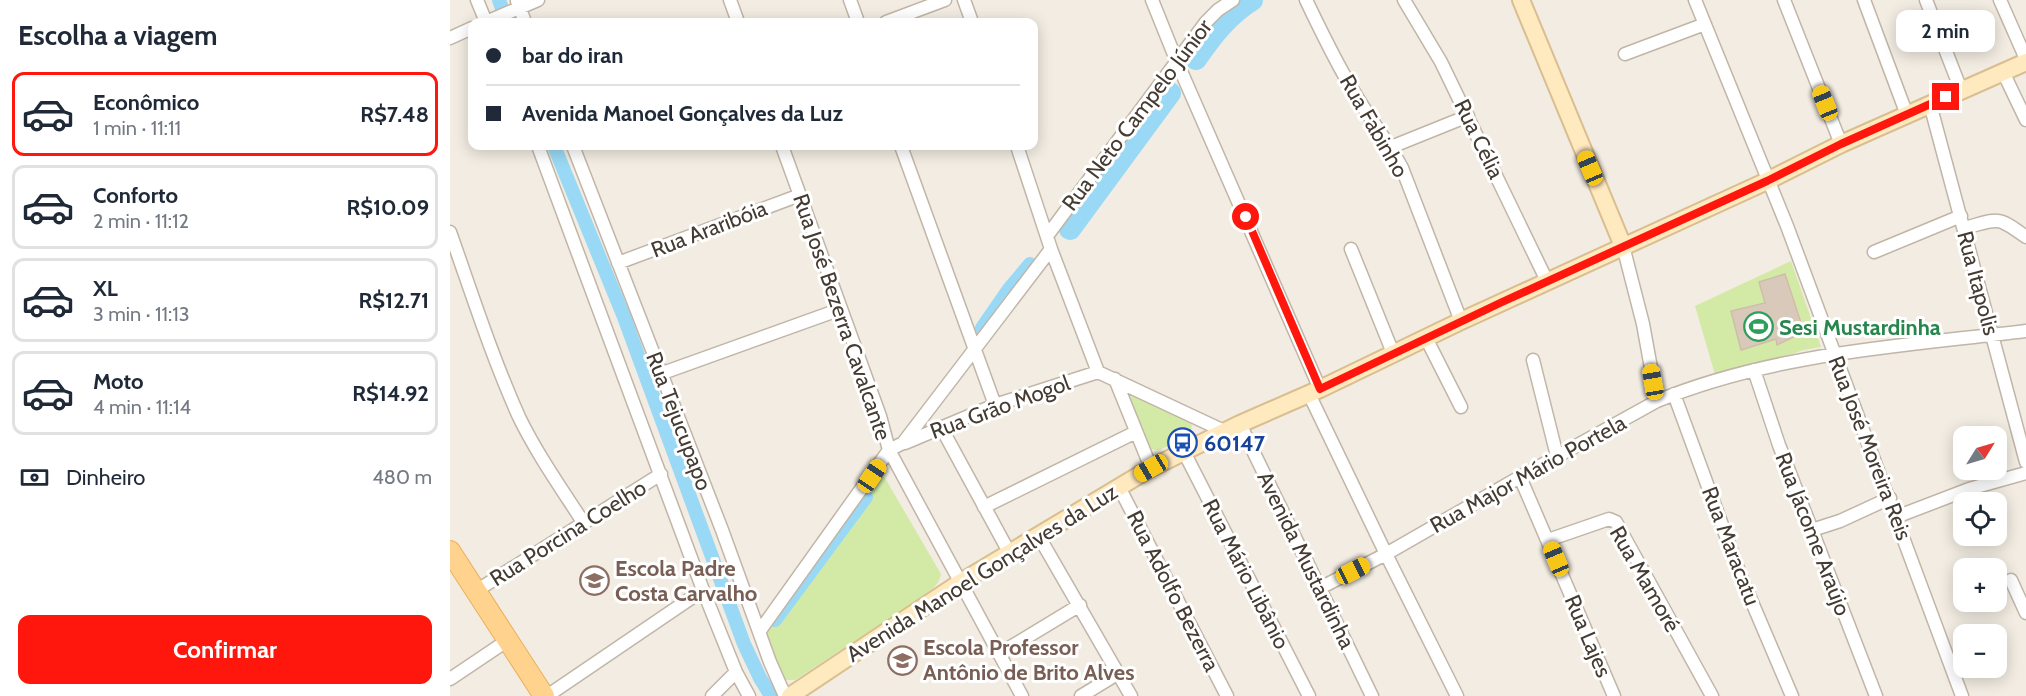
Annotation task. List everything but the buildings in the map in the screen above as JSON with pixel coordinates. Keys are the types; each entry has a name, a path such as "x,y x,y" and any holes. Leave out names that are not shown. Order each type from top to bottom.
{"main road":[{"path":"1521,0 1623,246"},
{"name":"Avenida Manoel Gonçalves da Luz","path":"790,696 961,582 1151,468 1224,431 1767,181 1841,144 2026,61"},
{"path":"450,551 546,696"}],"street":[{"path":"477,0 486,18"},
{"path":"494,18 516,6 538,0"},
{"path":"730,0 737,18"},
{"path":"850,0 857,18"},
{"path":"897,18 945,0"},
{"path":"964,0 971,18"},
{"path":"1152,0 1315,391 1386,554 1457,696"},
{"name":"Rua Neto Campelo Júnior","path":"1047,236 1206,22 1233,0"},
{"name":"Rua Fabinho","path":"1306,0 1331,53 1402,168 1461,321"},
{"name":"Rua Célia","path":"1404,0 1441,62 1547,281"},
{"name":"Rua José Moreira Reis","path":"1695,0 1787,226 1962,696"},
{"path":"1784,0 1841,144"},
{"path":"1864,0 1907,115"},
{"path":"1926,0 1961,90"},
{"path":"2000,0 2026,61"},
{"path":"1625,54 1705,24"},
{"path":"450,38 468,30"},
{"path":"2003,72 2026,120"},
{"name":"Rua Itapolis","path":"1930,104 2026,462"},
{"path":"1391,147 1468,116"},
{"name":"Rua Tejucupapo","path":"540,150 703,590 736,672 749,696"},
{"name":"Rua Tejucupapo","path":"575,150 785,696"},
{"name":"Rua José Bezerra Cavalcante","path":"783,150 880,416 889,450 1022,696"},
{"path":"903,150 995,405"},
{"path":"1018,150 1051,249 1098,372 1224,431"},
{"name":"Rua Araribóia","path":"618,263 800,195"},
{"path":"1874,252 1962,222 2001,221 2026,237"},
{"path":"450,232 501,374 519,417 583,522"},
{"path":"1623,246 1643,324 1657,401"},
{"path":"759,632 889,450 903,443 1051,249"},
{"path":"1351,249 1393,353"},
{"path":"660,374 841,309"},
{"name":"Rua Major Mário Portela","path":"1320,588 1386,554 1657,401 1674,394 1754,370 1833,353 2026,331"},
{"path":"1426,338 1461,407"},
{"path":"1533,360 1557,456"},
{"name":"Rua Jácome Araújo","path":"1754,370 1779,445 1876,696"},
{"name":"Rua Grão Mogol","path":"903,443 942,429 995,405 1098,372"},
{"path":"1114,379 1151,468"},
{"name":"Rua Maracatu","path":"1674,394 1740,574 1792,696"},
{"name":"Avenida Mustardinha","path":"1240,424 1372,696"},
{"path":"942,429 1009,552"},
{"path":"984,507 1136,432"},
{"name":"Rua Mário Libânio","path":"1184,452 1309,696"},
{"path":"1896,517 1969,489 2026,473"},
{"name":"Rua Porcina Coelho","path":"476,591 661,474"},
{"name":"Rua Lajes","path":"1520,477 1614,696"},
{"name":"Rua Adolfo Bezerra","path":"1119,487 1227,696"},
{"path":"1812,530 1840,521 1890,498"},
{"name":"Rua Mamoré","path":"1548,540 1609,519 1616,522 1712,696"},
{"path":"1038,535 1131,696"},
{"path":"2011,580 2026,613"},
{"path":"546,696 703,590"},
{"path":"999,654 1080,605"},
{"path":"450,679 507,640"},
{"path":"712,696 736,672"},
{"path":"1081,696 1118,674"}],"green space":[{"name":"Sesi Mustardinha","path":"1791,261 1821,347 1804,350 1716,378 1695,306"},
{"path":"1135,394 1188,419 1192,425 1190,434 1160,450 1150,449 1128,399"},
{"path":"881,475 885,478 941,574 939,581 925,595 795,680 786,680 779,671 766,635 769,623 874,477"}],"waterway":[{"path":"499,0 506,18"},
{"path":"1196,59 1221,26 1252,0"},
{"path":"1070,229 1170,93"},
{"path":"556,150 624,317 744,644 771,696"},
{"path":"982,328 1030,264"},
{"path":"775,620 866,497"}],"place":[{"name":"Sesi Mustardinha","path":"1758,327"},
{"name":"60147","path":"1183,443"},
{"name":"Escola Padre Costa Carvalho","path":"594,581"},
{"name":"Escola Professor Antônio de Brito Alves","path":"902,660"}],"route":[{"path":"1246,217 1320,389 1500,303 1946,97"}]}
